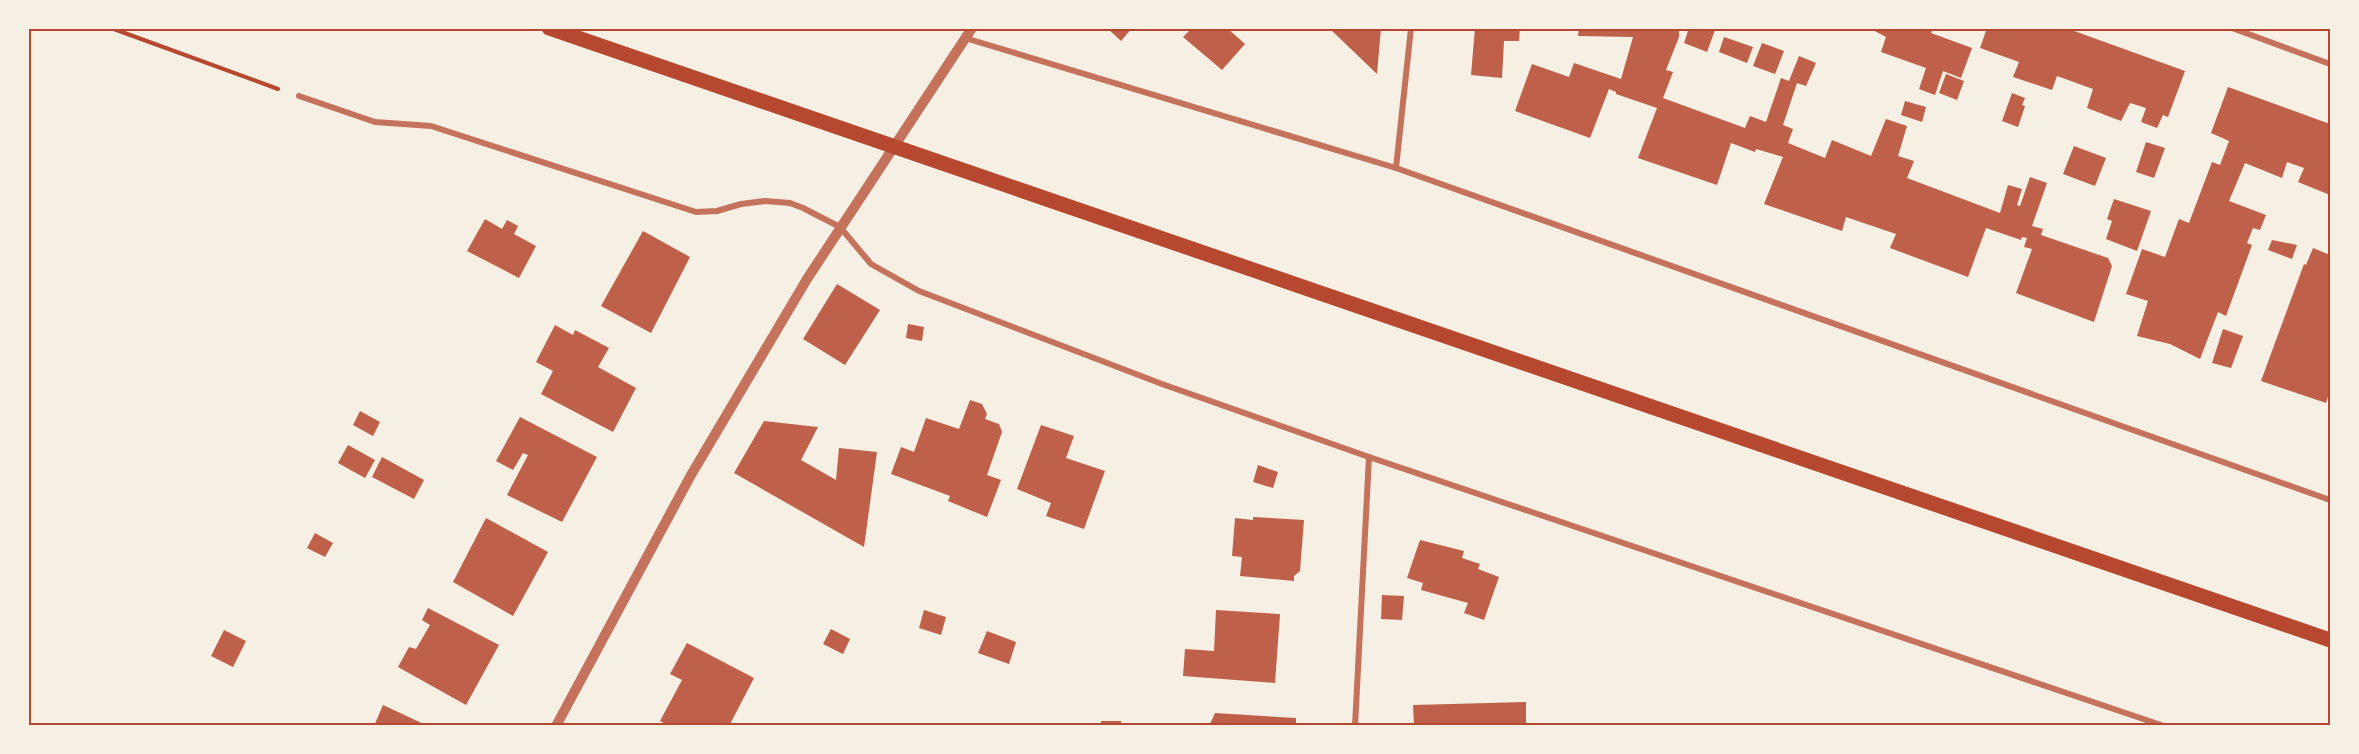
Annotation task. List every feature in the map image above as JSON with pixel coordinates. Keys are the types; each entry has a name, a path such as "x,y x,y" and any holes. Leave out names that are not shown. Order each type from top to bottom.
{"main road":[{"path":"549,28 2331,640"}],"street":[{"path":"1396,168 1411,28"},
{"path":"2232,28 2331,64"},
{"path":"556,726 691,475 842,223 968,32 1396,168 2331,500"},
{"path":"299,96 375,122 431,126 696,212 717,211 741,204 765,201 790,203 842,223 871,264 919,291 1162,384 1369,458 2164,726"},
{"path":"1355,726 1369,458"}],"path":[{"path":"111,28 299,96"}],"building":[{"path":"1107,28 1132,28 1121,41"},
{"path":"1192,28 1227,28 1245,44 1222,70 1183,37"},
{"path":"1329,28 1381,28 1377,74"},
{"path":"1475,28 1520,28 1519,41 1504,41 1502,78 1471,75"},
{"path":"1579,28 1679,28 1679,37 1666,70 1673,72 1663,98 1745,128 1750,116 1766,122 1781,78 1789,81 1799,56 1816,63 1806,86 1797,83 1783,125 1793,129 1788,143 1825,158 1832,140 1871,156 1886,119 1907,126 1898,156 1914,161 1907,178 2000,213 2008,185 2022,189 2017,205 2020,206 2030,177 2047,183 2032,226 2043,229 2041,235 2108,258 2112,266 2094,322 2016,293 2032,249 2024,247 2027,238 2022,237 2021,240 1986,228 1968,277 1890,248 1896,234 1846,217 1842,231 1764,204 1783,157 1756,149 1755,152 1731,143 1717,185 1638,158 1657,108 1616,94 1609,89 1590,138 1515,111 1532,64 1569,77 1574,63 1621,79 1633,37 1578,36"},
{"path":"1689,28 1715,30 1707,52 1684,43"},
{"path":"1869,28 1933,28 1931,33 1972,48 1961,78 1943,71 1935,95 1919,89 1926,68 1881,52 1886,37"},
{"path":"1987,28 2066,28 2185,71 2168,117 2163,115 2157,128 2141,122 2146,108 2130,103 2121,121 2087,108 2093,89 2057,76 2052,90 2013,77 2019,62 1980,48"},
{"path":"1724,37 1753,47 1747,63 1719,52"},
{"path":"1762,43 1784,51 1775,74 1753,66"},
{"path":"1946,74 1964,81 1957,100 1939,93"},
{"path":"2228,87 2330,124 2330,195 2298,182 2304,168 2287,162 2282,178 2245,163 2229,201 2266,215 2260,230 2253,228 2247,243 2252,245 2226,316 2218,312 2200,359 2170,344 2137,336 2148,301 2126,294 2142,249 2165,257 2179,219 2189,223 2212,162 2220,165 2229,141 2211,133"},
{"path":"2012,93 2025,98 2022,105 2025,106 2018,127 2002,121"},
{"path":"1905,101 1926,107 1922,122 1901,115"},
{"path":"2146,142 2165,148 2154,178 2136,172"},
{"path":"2074,146 2106,158 2095,186 2063,174"},
{"path":"2114,199 2151,211 2137,251 2106,239 2112,221 2107,219"},
{"path":"485,219 502,229 507,220 518,226 514,234 536,246 519,278 467,251"},
{"path":"643,231 690,257 651,333 601,306"},
{"path":"2272,240 2297,245 2292,259 2268,250"},
{"path":"2313,248 2330,255 2330,390 2326,403 2261,381 2304,264 2306,265"},
{"path":"837,284 880,310 845,365 803,339"},
{"path":"908,324 924,327 922,341 906,338"},
{"path":"555,325 573,335 575,330 609,348 598,367 636,388 613,432 541,394 553,371 536,362"},
{"path":"2223,329 2243,336 2231,368 2212,363"},
{"path":"970,400 982,404 987,414 985,419 999,424 1002,432 987,475 1001,480 987,517 948,501 950,496 891,474 901,447 914,452 926,418 959,429"},
{"path":"360,411 380,422 373,436 353,425"},
{"path":"520,417 597,457 562,522 507,495 528,455 523,453 513,470 496,461"},
{"path":"764,421 818,427 801,460 836,480 839,448 877,452 864,547 734,473"},
{"path":"1041,425 1074,436 1066,458 1105,471 1084,529 1046,516 1051,503 1017,489"},
{"path":"348,445 375,460 365,478 338,463"},
{"path":"382,457 424,480 414,499 372,477"},
{"path":"1258,465 1278,472 1273,488 1253,482"},
{"path":"1253,517 1304,520 1300,571 1294,576 1294,581 1240,576 1242,557 1232,556 1235,518 1253,520"},
{"path":"486,518 548,552 513,616 453,582"},
{"path":"315,533 333,543 325,557 307,548"},
{"path":"1420,540 1464,551 1462,558 1480,564 1478,569 1499,577 1484,620 1464,613 1468,603 1421,590 1423,583 1407,578"},
{"path":"1382,595 1404,596 1402,620 1381,619"},
{"path":"428,608 499,645 466,705 398,667 409,647 416,649 430,625 422,620"},
{"path":"924,610 946,617 941,635 919,628"},
{"path":"1216,610 1280,614 1275,683 1183,676 1185,649 1214,651"},
{"path":"831,629 850,639 843,654 823,644"},
{"path":"224,630 246,641 233,667 211,656"},
{"path":"987,631 1016,642 1009,664 978,653"},
{"path":"687,643 754,678 729,726 669,726 660,721 682,680 670,674"},
{"path":"1526,702 1526,726 1414,726 1413,705"},
{"path":"383,705 428,726 374,726"},
{"path":"1215,713 1296,718 1296,726 1209,726"},
{"path":"1101,721 1121,721 1121,726 1101,726"}]}
